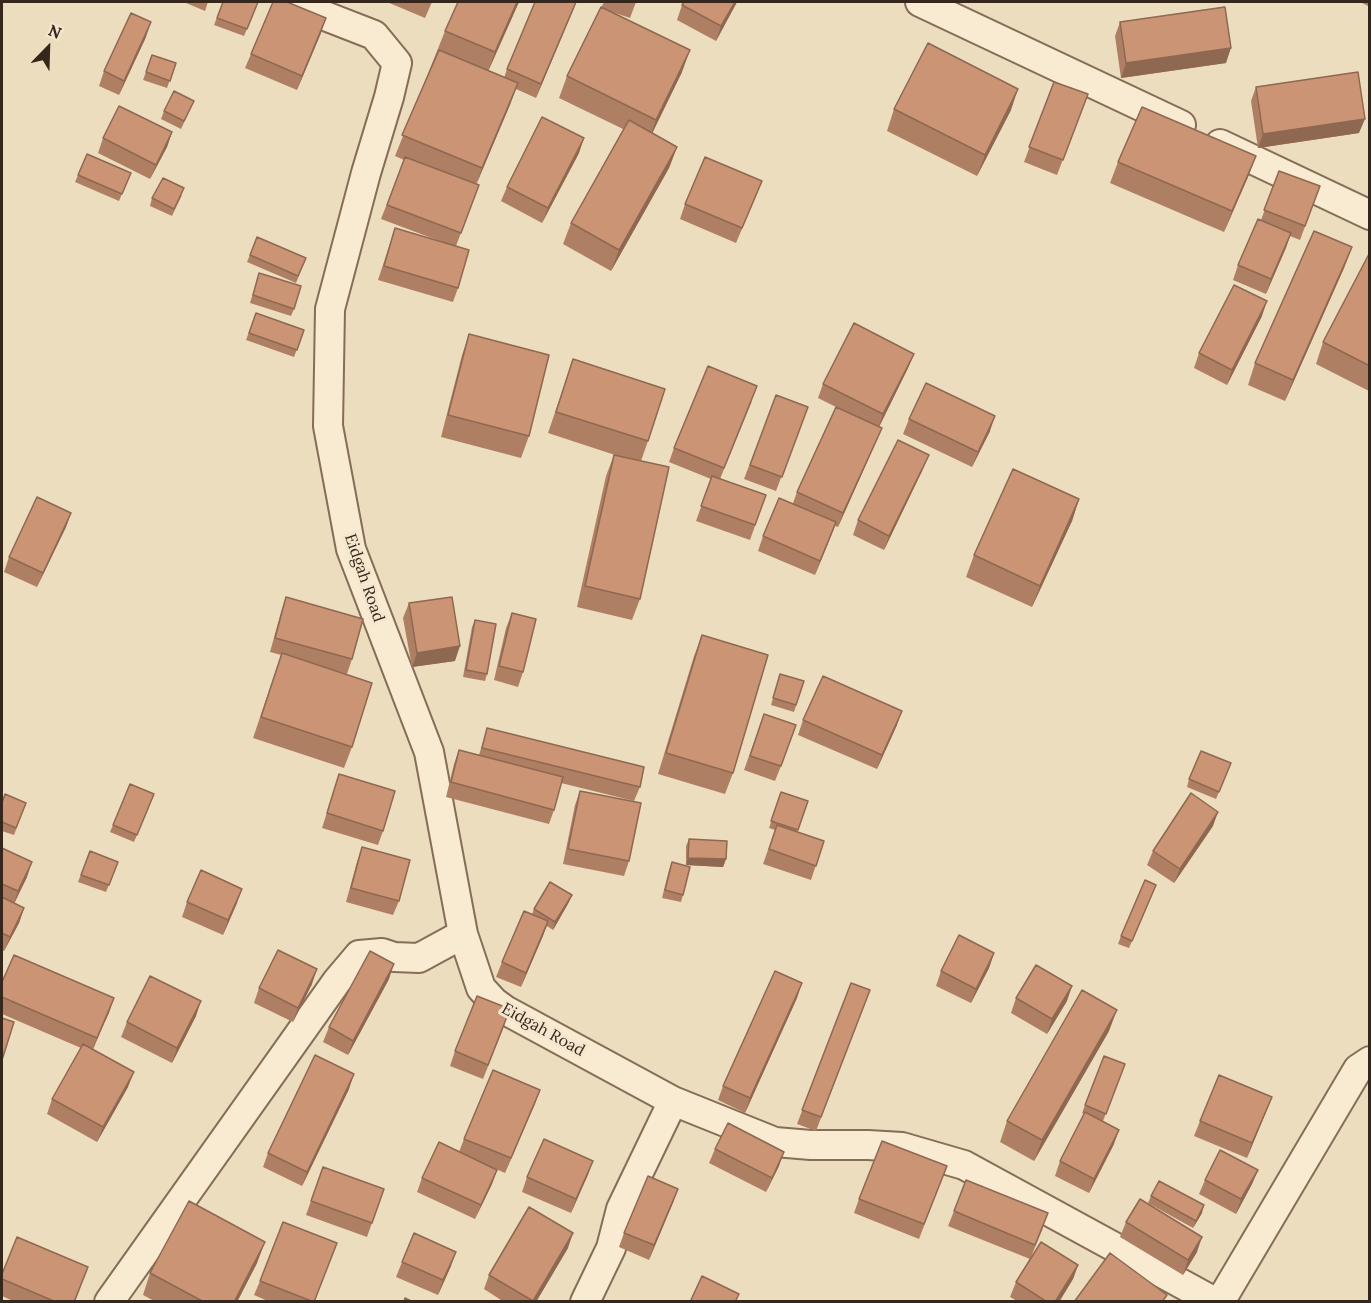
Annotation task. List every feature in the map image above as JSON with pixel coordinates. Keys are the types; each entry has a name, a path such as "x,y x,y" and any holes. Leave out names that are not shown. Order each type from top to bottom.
{"street":[{"name":"Eidgah Road","path":"294,2 374,35 397,63 330,309 328,426 351,549 429,752 463,934 481,988 505,1010 673,1101 775,1142 902,1147 964,1165 1215,1302"},
{"path":"920,2 1370,215"},
{"path":"109,1302 337,981 359,955 382,953 394,957 418,958 463,934"},
{"path":"1220,1302 1358,1069 1370,1060"},
{"path":"585,1302 611,1248 621,1209 673,1101"}],"building":[{"path":"223,2 258,2 247,29 217,18"},
{"path":"273,2 287,2 326,18 302,76 251,54"},
{"path":"458,2 517,2 495,52 445,31"},
{"path":"535,2 576,2 541,84 507,69"},
{"path":"684,2 735,2 721,26 682,5"},
{"path":"601,7 690,50 656,120 567,76"},
{"path":"1225,7 1231,48 1126,63 1120,22"},
{"path":"131,13 151,22 124,81 104,71"},
{"path":"928,43 1018,89 985,155 894,109"},
{"path":"439,50 518,83 482,168 402,135"},
{"path":"152,55 176,63 170,81 146,72"},
{"path":"1358,72 1365,119 1263,134 1256,87"},
{"path":"1054,82 1088,94 1063,160 1029,147"},
{"path":"174,91 194,101 184,121 164,111"},
{"path":"119,106 172,132 156,165 103,138"},
{"path":"1142,107 1256,156 1232,211 1118,162"},
{"path":"542,117 584,138 548,208 507,187"},
{"path":"629,120 677,147 619,250 571,223"},
{"path":"87,154 131,173 122,194 78,175"},
{"path":"405,157 479,185 461,233 387,205"},
{"path":"705,157 762,181 742,228 685,204"},
{"path":"1279,171 1320,186 1305,226 1264,210"},
{"path":"163,178 184,188 174,209 152,198"},
{"path":"1258,219 1291,233 1271,279 1238,265"},
{"path":"395,228 469,250 458,288 384,266"},
{"path":"1314,231 1352,247 1293,380 1255,363"},
{"path":"257,237 306,258 298,276 250,255"},
{"path":"1370,252 1370,366 1323,342"},
{"path":"259,273 301,286 294,309 253,295"},
{"path":"1234,285 1267,301 1232,370 1199,353"},
{"path":"256,313 304,330 297,350 249,333"},
{"path":"854,323 914,354 883,414 823,384"},
{"path":"469,334 549,355 529,436 448,415"},
{"path":"573,359 665,389 648,441 556,412"},
{"path":"708,366 757,386 724,468 674,448"},
{"path":"926,383 995,416 978,452 909,419"},
{"path":"776,395 808,407 782,477 750,465"},
{"path":"836,407 882,428 843,513 797,492"},
{"path":"898,440 929,455 889,536 858,520"},
{"path":"614,455 669,467 640,599 585,586"},
{"path":"1013,469 1079,499 1040,586 974,555"},
{"path":"712,476 766,495 755,525 701,506"},
{"path":"37,497 71,513 43,573 9,557"},
{"path":"779,498 836,522 820,561 763,536"},
{"path":"286,597 363,619 352,659 275,638"},
{"path":"452,597 460,646 417,653 409,603"},
{"path":"512,613 536,619 523,672 499,666"},
{"path":"475,620 496,624 487,674 466,670"},
{"path":"702,635 768,655 733,773 666,753"},
{"path":"282,653 372,683 352,747 261,717"},
{"path":"780,674 804,681 796,705 773,698"},
{"path":"823,676 902,711 882,755 803,720"},
{"path":"764,714 796,725 781,766 750,756"},
{"path":"487,728 644,767 640,787 482,748"},
{"path":"459,750 563,777 554,810 451,782"},
{"path":"1201,751 1231,763 1219,792 1189,779"},
{"path":"339,774 395,791 383,831 327,813"},
{"path":"130,784 154,794 137,835 113,825"},
{"path":"580,791 641,803 629,861 568,849"},
{"path":"781,792 808,801 798,830 771,821"},
{"path":"1191,793 1218,812 1180,869 1153,851"},
{"path":"5,794 26,803 16,828 2,822 2,803"},
{"path":"777,825 824,841 816,866 769,849"},
{"path":"689,839 727,841 726,859 688,858"},
{"path":"362,847 410,860 399,901 351,888"},
{"path":"2,848 32,862 18,891 2,884"},
{"path":"90,851 118,862 109,885 81,875"},
{"path":"672,862 690,867 683,895 665,890"},
{"path":"201,870 242,889 228,920 187,902"},
{"path":"1145,880 1156,885 1132,941 1121,936"},
{"path":"550,882 572,895 555,922 534,909"},
{"path":"2,897 24,908 10,937 2,933"},
{"path":"524,911 548,921 526,973 502,962"},
{"path":"959,935 994,953 976,989 941,971"},
{"path":"278,950 317,969 298,1008 259,988"},
{"path":"370,951 394,964 353,1041 329,1027"},
{"path":"14,955 114,998 97,1038 2,997 2,982"},
{"path":"1036,965 1072,986 1052,1019 1016,998"},
{"path":"775,971 802,983 750,1098 723,1086"},
{"path":"150,976 201,1001 177,1048 127,1022"},
{"path":"851,983 870,990 821,1117 802,1110"},
{"path":"1082,990 1117,1010 1042,1140 1007,1121"},
{"path":"477,996 510,1009 488,1065 455,1051"},
{"path":"2,1018 14,1022 2,1060"},
{"path":"83,1044 134,1072 103,1127 52,1099"},
{"path":"315,1055 354,1074 307,1172 268,1153"},
{"path":"1104,1056 1125,1064 1106,1114 1085,1105"},
{"path":"493,1070 540,1090 511,1158 464,1139"},
{"path":"1219,1075 1272,1097 1252,1143 1200,1121"},
{"path":"1085,1112 1119,1130 1094,1179 1060,1161"},
{"path":"728,1123 784,1152 772,1178 715,1149"},
{"path":"544,1139 593,1161 576,1199 527,1177"},
{"path":"882,1141 947,1166 924,1224 859,1199"},
{"path":"439,1142 497,1170 481,1205 422,1178"},
{"path":"1220,1150 1258,1170 1241,1199 1205,1180"},
{"path":"323,1167 384,1189 372,1223 311,1201"},
{"path":"648,1176 678,1189 654,1245 624,1233"},
{"path":"966,1180 1048,1213 1035,1245 954,1211"},
{"path":"1159,1181 1204,1205 1196,1221 1151,1196"},
{"path":"1140,1199 1202,1237 1188,1260 1126,1222"},
{"path":"189,1201 265,1242 234,1302 204,1302 150,1273"},
{"path":"529,1207 573,1233 533,1301 489,1275"},
{"path":"283,1222 337,1243 314,1302 260,1281"},
{"path":"414,1233 456,1252 443,1280 402,1262"},
{"path":"17,1237 88,1267 74,1302 56,1302 2,1279"},
{"path":"1041,1242 1078,1265 1055,1302 1047,1302 1016,1282"},
{"path":"1110,1253 1167,1295 1162,1302 1074,1302"},
{"path":"702,1276 739,1294 735,1302 690,1302"}]}
